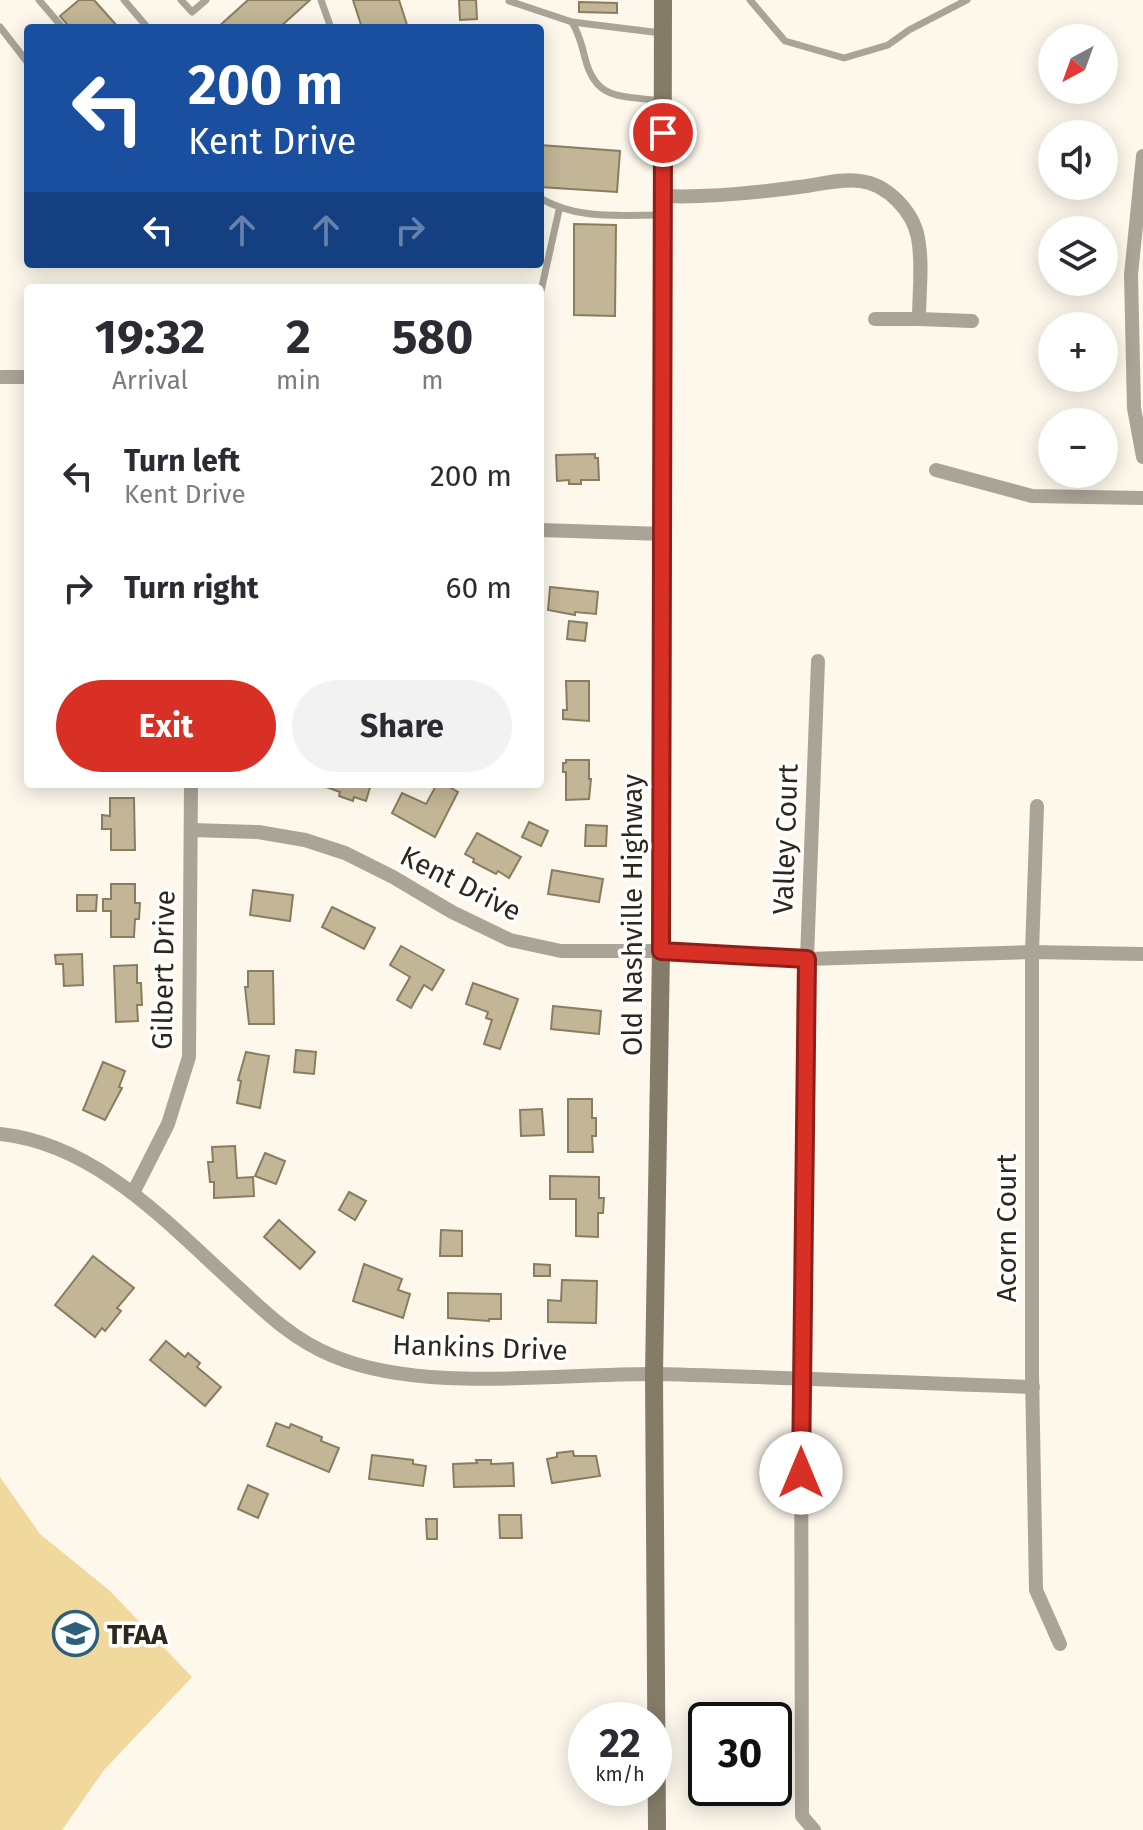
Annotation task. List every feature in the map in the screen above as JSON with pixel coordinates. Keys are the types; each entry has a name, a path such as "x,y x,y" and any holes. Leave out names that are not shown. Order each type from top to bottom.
{"main road":[{"name":"Old Nashville Highway","path":"657,1830 654,1374 661,951 663,0"}],"street":[{"path":"1143,156 1131,275 1134,408 1143,457"},
{"path":"663,205 690,197 859,180 878,186 894,197 912,220 918,238 919,319"},
{"path":"875,319 972,321"},
{"path":"0,377 24,377"},
{"path":"936,470 1032,496 1143,498"},
{"path":"544,530 663,534"},
{"name":"Valley Court","path":"814,1830 802,1816 801,1379 807,959 818,661"},
{"name":"Gilbert Drive","path":"133,1193 168,1124 189,1057 191,788"},
{"name":"Acorn Court","path":"1037,806 1032,952 1036,1590 1060,1644"},
{"name":"Kent Drive","path":"192,830 258,832 305,840 345,853 510,940 561,951 661,951 807,959 1032,952 1143,954"},
{"name":"Hankins Drive","path":"0,1134 45,1144 95,1168 133,1193 288,1333 333,1356 374,1369 497,1379 654,1374 1033,1387"}],"lane":[{"path":"39,0 60,24"},
{"path":"124,0 145,24"},
{"path":"181,0 192,12 206,0"},
{"path":"321,0 329,24"},
{"path":"750,0 785,41 844,58 888,45 909,30 967,0"},
{"path":"509,1 572,22 663,33"},
{"path":"572,22 599,89 607,93 663,101"},
{"path":"0,27 24,58"},
{"path":"544,201 559,210 582,214 663,205"},
{"path":"543,284 559,210"}],"shaded area":[{"name":"TFAA","path":"0,1477 40,1534 110,1591 192,1677 104,1770 62,1830 0,1830"}],"building":[{"path":"79,0 94,0 115,24 67,24 60,16"},
{"path":"248,0 310,0 283,24 221,24"},
{"path":"353,0 399,0 407,24 361,24"},
{"path":"459,0 476,0 477,19 460,20"},
{"path":"579,2 617,3 617,13 579,12"},
{"path":"544,145 620,151 617,192 544,187"},
{"path":"574,224 616,225 615,316 574,315"},
{"path":"595,454 599,480 581,480 581,484 569,484 569,480 557,481 556,455"},
{"path":"550,587 598,592 596,614 575,612 575,615 548,610"},
{"path":"569,621 587,623 585,641 567,639"},
{"path":"566,681 589,681 589,721 563,719 563,710 567,710"},
{"path":"566,760 589,760 589,799 566,800 563,763"},
{"path":"329,788 370,788 366,801 354,797 353,801 339,796 340,792"},
{"path":"435,788 451,788 458,792 435,837 392,813 402,793 426,804"},
{"path":"110,798 134,798 135,850 111,850 111,829 102,829 102,815 110,816"},
{"path":"529,822 548,831 541,846 522,837"},
{"path":"586,825 607,826 606,846 585,846"},
{"path":"477,833 521,857 509,878 473,862 474,859 465,854"},
{"path":"552,870 603,879 599,902 548,894"},
{"path":"111,884 135,884 135,903 140,903 134,937 111,937 111,911 103,911 103,899 111,899"},
{"path":"253,890 293,895 290,921 250,915"},
{"path":"77,895 97,895 96,911 77,911"},
{"path":"332,907 375,928 364,949 322,927"},
{"path":"401,946 444,970 432,990 424,985 411,1008 397,1000 410,977 390,965"},
{"path":"82,954 83,985 64,986 63,964 56,964 55,955"},
{"path":"137,965 142,1005 137,1005 138,1021 116,1022 114,966"},
{"path":"248,971 273,971 274,1024 249,1024 245,987 248,987"},
{"path":"473,983 518,999 500,1049 484,1044 492,1020 486,1018 488,1012 466,1004"},
{"path":"553,1006 601,1011 599,1034 551,1029"},
{"path":"296,1050 316,1052 314,1074 294,1072"},
{"path":"246,1052 269,1056 260,1108 237,1103 241,1081 238,1080"},
{"path":"103,1062 125,1071 119,1087 122,1088 105,1120 83,1110"},
{"path":"568,1099 592,1099 592,1118 596,1118 596,1136 592,1136 593,1152 568,1152"},
{"path":"542,1109 544,1135 521,1136 520,1110"},
{"path":"235,1146 237,1178 253,1177 254,1196 214,1198 214,1182 210,1182 208,1162 213,1162 212,1147"},
{"path":"265,1153 285,1161 276,1184 255,1176"},
{"path":"550,1176 599,1177 599,1198 604,1198 603,1213 598,1213 598,1237 576,1236 576,1199 550,1199"},
{"path":"349,1192 366,1201 355,1220 339,1210"},
{"path":"279,1220 315,1252 300,1269 264,1237"},
{"path":"441,1230 462,1231 462,1256 440,1256"},
{"path":"93,1256 134,1288 117,1308 121,1311 105,1331 102,1328 95,1337 55,1305"},
{"path":"364,1264 402,1279 398,1290 410,1294 403,1318 353,1301"},
{"path":"534,1264 550,1265 550,1276 534,1276"},
{"path":"562,1280 597,1281 596,1323 548,1322 548,1300 561,1301"},
{"path":"448,1293 501,1294 501,1319 448,1318"},
{"path":"166,1341 185,1357 188,1353 200,1363 197,1367 221,1387 205,1406 150,1360"},
{"path":"276,1423 289,1428 291,1424 339,1448 329,1472 267,1446"},
{"path":"573,1451 574,1456 596,1456 600,1476 552,1483 547,1459 557,1457 557,1453"},
{"path":"372,1455 413,1460 413,1464 426,1466 423,1486 369,1479"},
{"path":"476,1460 491,1460 491,1464 513,1463 514,1486 454,1487 453,1464 477,1463"},
{"path":"248,1485 268,1494 258,1518 238,1509"},
{"path":"499,1515 521,1515 522,1538 500,1538"},
{"path":"426,1519 437,1519 437,1539 427,1539"}],"place":[{"name":"TFAA","path":"76,1634"}],"route":[{"path":"663,133 661,951 807,959 801,1473"}]}
